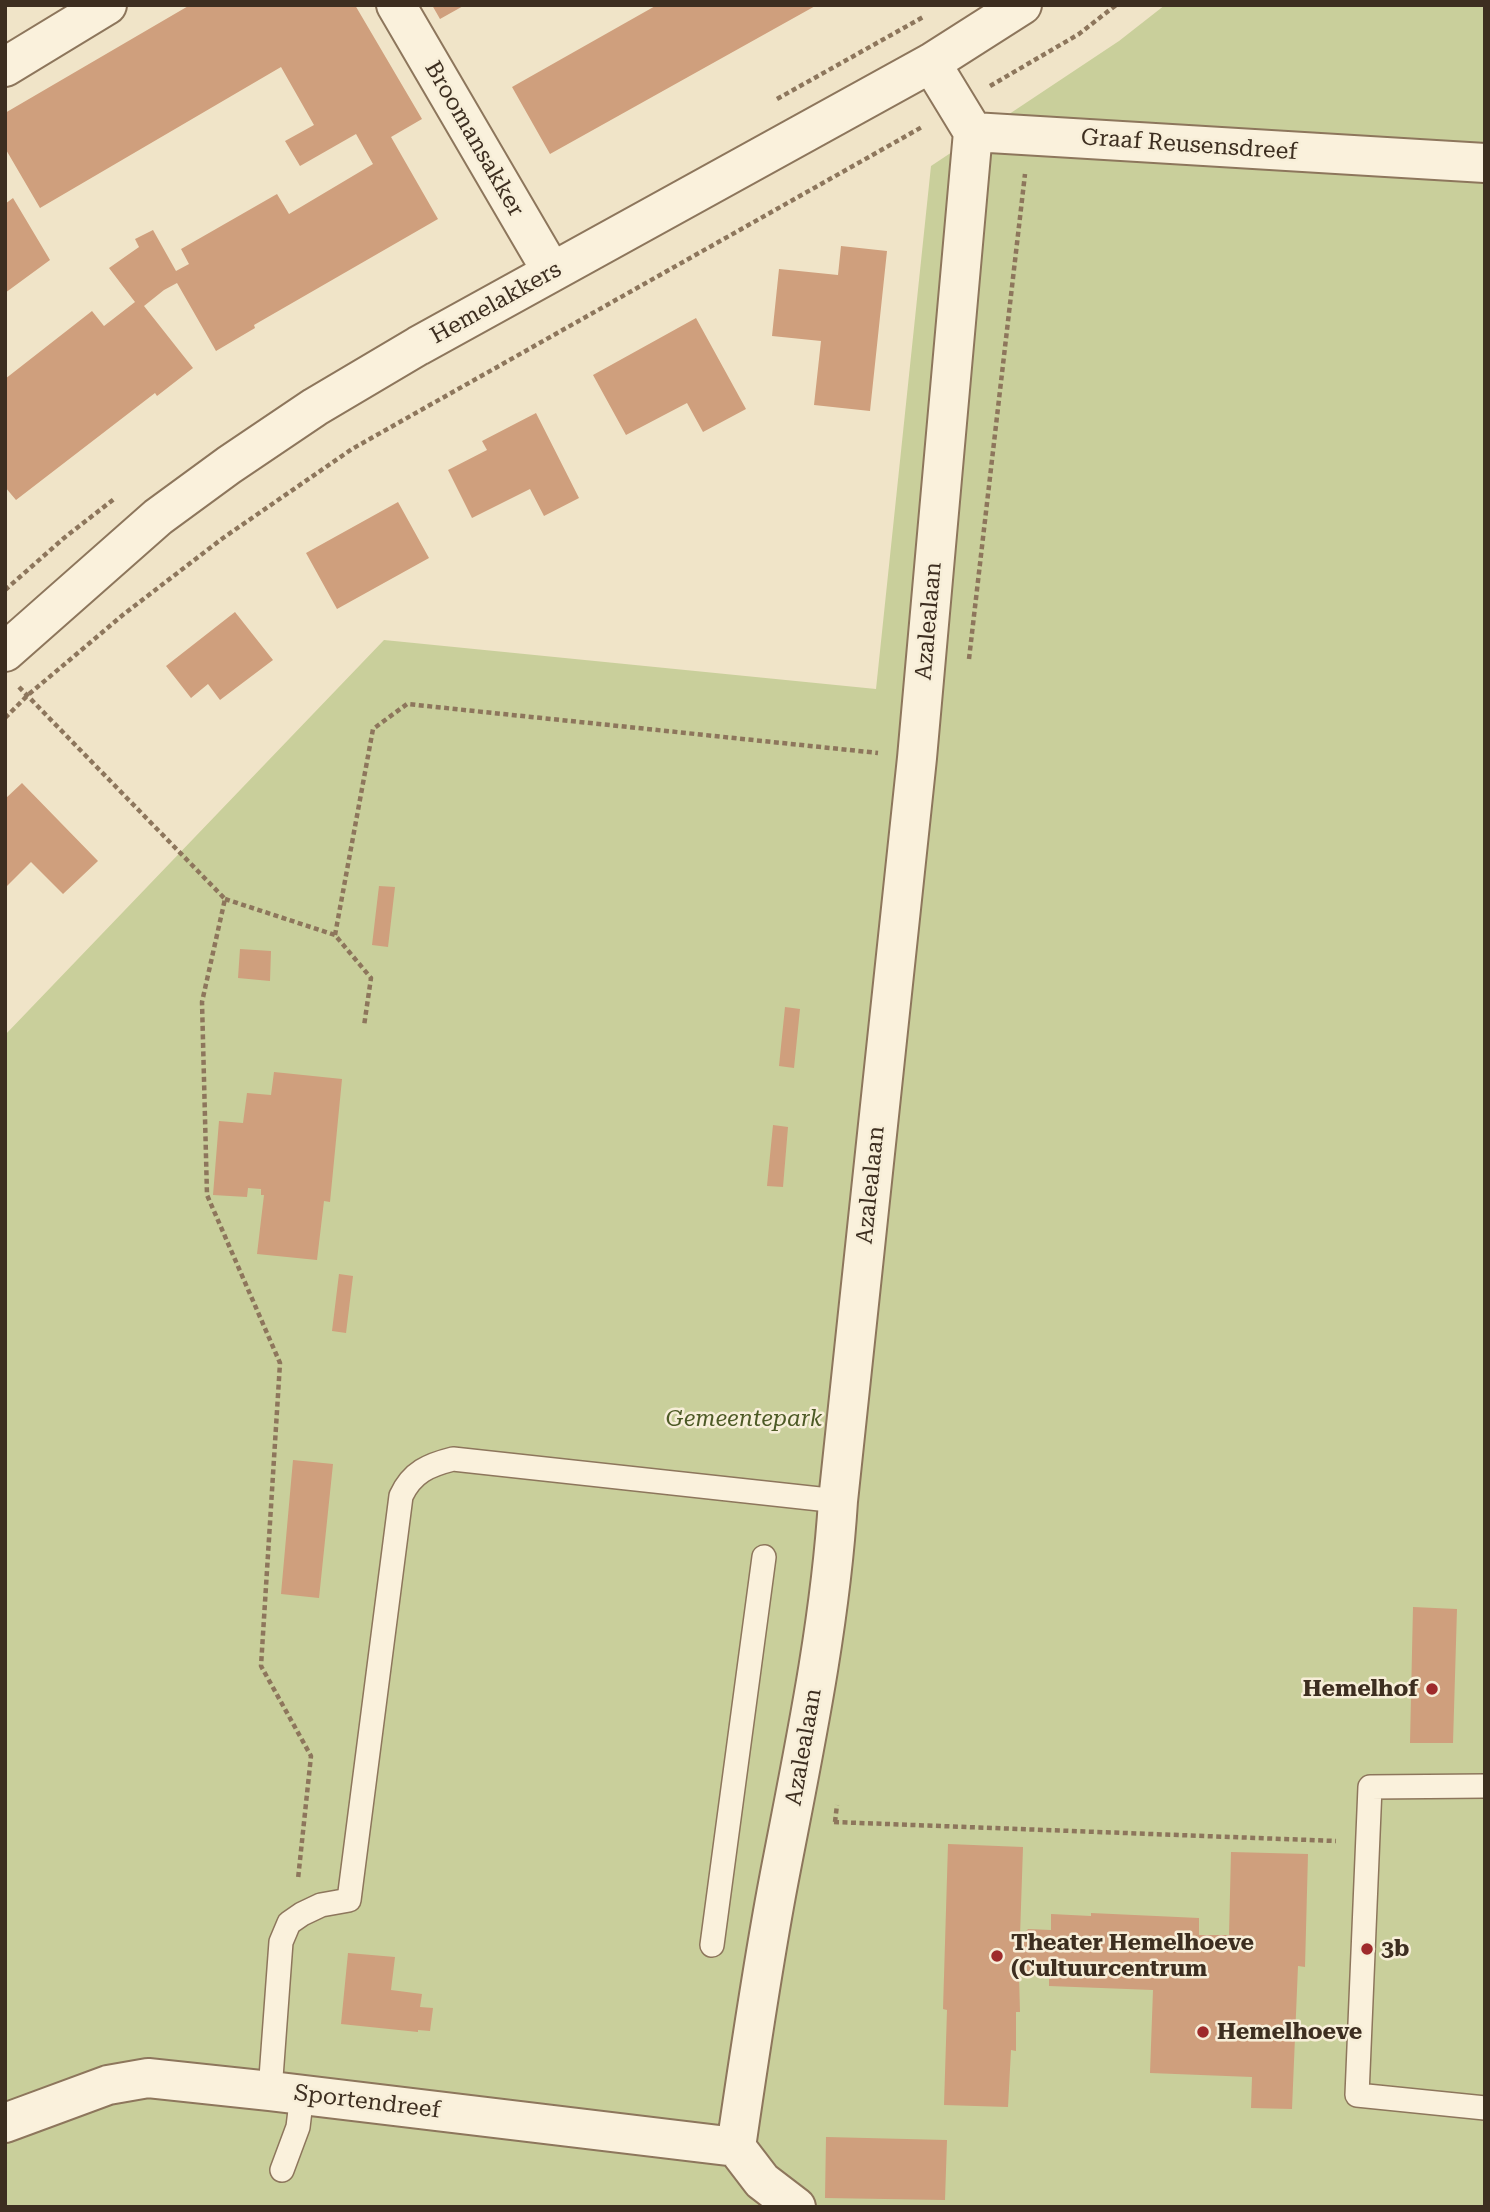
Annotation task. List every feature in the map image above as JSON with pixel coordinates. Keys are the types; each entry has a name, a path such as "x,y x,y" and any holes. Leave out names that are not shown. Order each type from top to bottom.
{"street":[{"path":"5,67 107,5"},
{"name":"Broomansakker","path":"396,5 552,272"},
{"name":"Hemelakkers","path":"10,638 158,517 315,407 552,272 931,63 1022,5"},
{"path":"931,63 965,118"},
{"name":"Graaf Reusensdreef","path":"965,118 1485,163"},
{"name":"Azalealaan","path":"736,2147 765,1953 791,1821 835,1553 838,1501 917,758 965,118"},
{"name":"Sportendreef","path":"5,2123 108,2085 148,2078 286,2092 736,2147"},
{"path":"736,2147 762,2182 796,2207"}],"lane":[{"path":"282,2170 298,2127 286,2092 281,1942 289,1923 302,1914 321,1905 349,1900 401,1496 407,1482 433,1463 453,1459 838,1501"},
{"path":"712,1945 764,1557"},
{"path":"1485,1786 1370,1787 1357,2095 1485,2108"}],"path":[{"path":"5,718 28,695 146,597 223,538 352,449 889,147 965,118 1116,5"},
{"path":"28,695 225,899 335,935 371,978 364,1026"},
{"path":"335,935 373,729 407,704 917,758"},
{"path":"225,899 202,1002 207,1195 280,1363 261,1666 311,1756 297,1889 302,1914"},
{"path":"791,1821 1368,1842"}],"green space":[{"name":"Gemeentepark","path":"1165,5 1485,5 1485,2207 5,2207 5,1035 384,640 876,689 931,166 1119,41"}],"building":[{"path":"190,5 355,5 422,119 391,137 438,219 254,325 255,328 216,351 177,283 164,290 144,306 193,368 157,396 155,393 16,500 5,487 5,379 92,311 104,326 135,302 109,268 139,247 135,239 153,230 176,271 189,264 181,249 277,194 289,214 373,164 356,134 300,166 285,141 314,125 281,67 40,208 5,148 5,113"},
{"path":"432,5 465,5 440,19"},
{"path":"657,5 817,5 550,154 512,87"},
{"path":"13,198 50,260 5,293 5,204"},
{"path":"841,246 887,251 870,411 814,405 821,341 772,336 779,269 838,275"},
{"path":"696,318 746,409 703,432 687,403 626,435 593,375"},
{"path":"536,413 579,498 544,516 530,489 472,518 448,470 487,450 482,441"},
{"path":"398,502 429,558 337,609 306,553"},
{"path":"235,612 273,660 220,700 208,684 191,698 166,666"},
{"path":"22,783 98,861 63,894 31,862 5,888 5,799"},
{"path":"379,886 395,887 388,947 372,945"},
{"path":"240,949 271,951 270,981 238,978"},
{"path":"785,1007 800,1009 794,1068 779,1066"},
{"path":"274,1072 342,1079 330,1202 324,1201 317,1260 257,1254 264,1195 261,1195 261,1189 248,1188 247,1197 213,1195 219,1121 243,1123 247,1093 271,1095"},
{"path":"773,1125 788,1127 783,1187 767,1186"},
{"path":"339,1274 353,1276 346,1333 332,1331"},
{"path":"293,1460 333,1464 319,1598 281,1594"},
{"name":"Hemelhof","path":"1413,1607 1457,1609 1453,1743 1410,1743"},
{"path":"948,1844 1023,1847 1020,1936 1028,1929 1051,1930 1051,1914 1091,1916 1091,1913 1199,1918 1199,1935 1229,1935 1231,1852 1308,1854 1305,1967 1298,1966 1292,2109 1251,2108 1252,2077 1150,2073 1153,1990 1049,1986 1049,1976 1019,1976 1020,2012 1016,2012 1016,2051 1011,2050 1008,2107 944,2105 947,2010 943,2009"},
{"path":"348,1953 395,1957 391,1990 422,1994 420,2007 433,2008 430,2031 341,2024"},
{"path":"826,2137 947,2140 945,2200 825,2198"}],"place":[{"name":"Hemelhof","path":"1432,1689"},
{"name":"3b","path":"1367,1949"},
{"name":"Theater Hemelhoeve (Cultuurcentrum","path":"997,1956"},
{"name":"Hemelhoeve","path":"1203,2032"}]}
